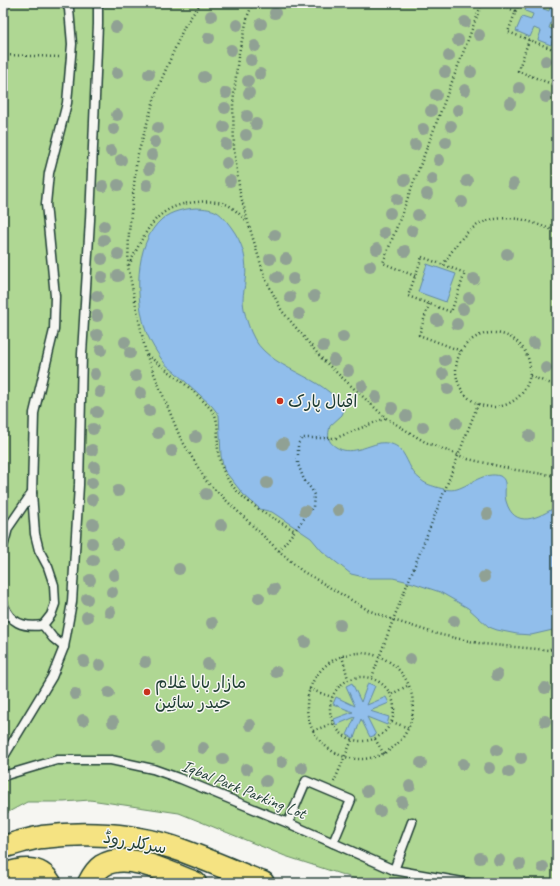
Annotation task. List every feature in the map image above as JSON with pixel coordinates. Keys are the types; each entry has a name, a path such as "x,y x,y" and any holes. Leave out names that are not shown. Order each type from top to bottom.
{"main road":[{"name":"سرکلر روڈ","path":"3,846 40,838 74,834 132,839 171,847 263,883"},
{"path":"89,883 94,874 102,866 114,860 128,860 143,863 195,883"},
{"path":"3,875 18,869 33,870 42,874 50,883"}],"lane":[{"path":"3,602 5,609 13,619 24,626 43,625 51,615 55,604 54,585 48,567 39,550 35,534 32,493 34,413 54,330 55,296 46,204 49,173 67,103 72,44 69,9 66,3"},
{"path":"3,758 52,677 64,647 72,602 78,493 82,354 90,220 98,3"},
{"path":"3,547 8,528 32,493"},
{"path":"43,625 53,638 64,647"},
{"name":"Iqbal Park Parking Lot","path":"3,776 57,760 111,760 153,769 288,823 394,870 468,883"},
{"path":"288,823 306,781 351,800 333,843"},
{"path":"394,870 412,822"}],"path":[{"path":"201,3 185,25 157,90 137,157 129,232 128,267 146,354 180,437 206,481 279,551 302,571 368,610 392,620 436,634 483,644 548,650 557,649"},
{"path":"253,3 248,15 238,57 233,104 234,149 240,193 248,222 266,278 282,311 323,360 386,418 425,442 458,455 516,470 557,476"},
{"path":"415,276 383,263 482,3"},
{"path":"492,3 516,11"},
{"path":"519,3 508,32 553,49 557,38"},
{"path":"529,40 518,71 557,86"},
{"path":"6,55 71,58"},
{"path":"128,267 145,233 162,213 184,203 202,201 219,202 228,205 248,222"},
{"path":"443,265 463,235 478,224 493,219 520,219 557,232"},
{"path":"422,257 443,265 465,273 451,312 408,296 422,257"},
{"path":"429,304 419,335 461,351"},
{"path":"493,332 506,334 517,341 526,351 530,363 530,376 526,387 520,396 511,403 489,407 478,404 468,397 460,387 456,375 457,362 461,351 469,341 481,334 493,332"},
{"path":"146,354 200,397 215,414 218,453 221,467 238,492 250,505 295,531"},
{"path":"530,376 557,386"},
{"path":"372,677 392,620 478,404"},
{"path":"279,551 313,507 314,495 304,480 298,464 298,444 302,438 336,438 386,418"},
{"path":"548,650 557,646"},
{"path":"354,653 367,653 379,656 392,663 402,673 409,685 413,699 413,714 409,728 403,738 384,754 371,759 358,760 344,757 331,751 320,742 313,731 307,710 309,689 317,675 328,663 342,656 354,653"},
{"path":"342,656 348,679"},
{"path":"360,676 372,677 384,684 392,694 395,708 392,722 385,732 375,739 364,741 352,740 341,733 333,723 330,710 332,697 339,686 348,679 360,676"},
{"path":"392,694 409,685"},
{"path":"309,689 332,697"},
{"path":"392,722 409,728"},
{"path":"313,731 333,723"},
{"path":"375,739 384,754"},
{"path":"330,791 352,740"}],"green space":[{"name":"اقبال پارک","path":"3,3 557,3 557,883 368,883 285,856 179,813 90,800 27,802 3,815"}],"water":[{"path":"528,3 543,3 541,8 549,11 551,5 557,7 557,22 552,20 549,28 556,31 551,45 538,40 541,31 534,28 530,37 516,31 522,17 531,20 533,14 525,11"},
{"path":"196,208 213,210 220,214 239,239 244,252 246,266 243,299 244,311 251,332 259,345 282,365 324,388 335,398 344,410 342,415 330,426 329,439 330,442 336,447 347,451 358,450 380,443 388,443 400,449 411,469 422,481 444,489 457,489 489,475 500,476 505,482 505,499 510,510 515,516 521,518 528,519 535,517 557,506 557,629 531,635 497,630 489,627 468,608 440,592 393,578 368,578 351,574 322,551 311,538 272,512 260,509 243,494 224,470 221,456 219,415 212,406 164,363 147,334 140,306 139,274 141,258 146,243 153,230 162,219 170,214"},
{"path":"427,264 456,274 446,302 418,292"},
{"path":"352,683 361,702 368,683 375,686 367,705 386,697 389,703 370,711 389,717 387,725 367,717 376,735 370,737 361,719 354,738 347,735 355,717 336,725 334,719 353,712 333,704 336,697 355,706 346,686"}],"place":[{"name":"اقبال پارک","path":"280,401"},
{"name":"مازار بابا غلام حیدر سائِین","path":"147,692"}]}
